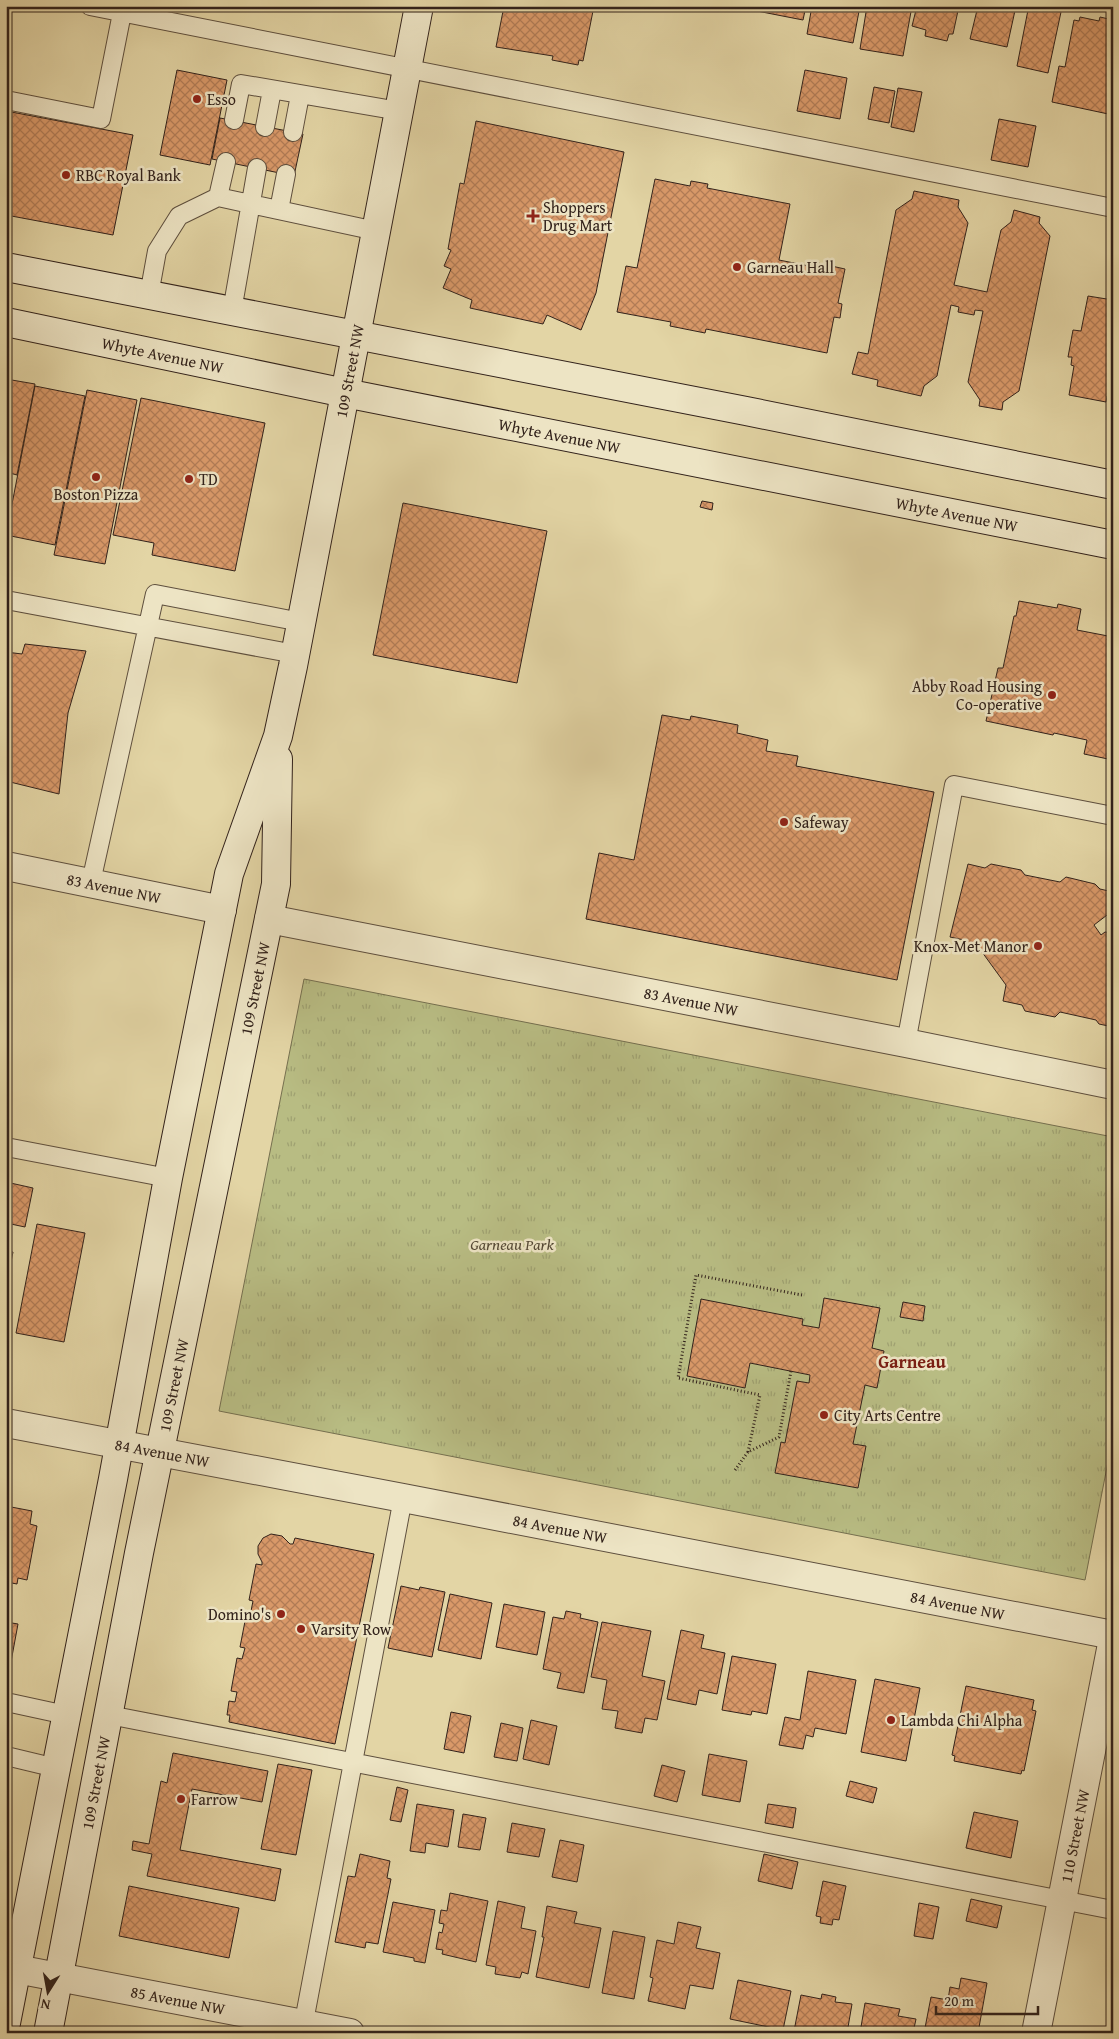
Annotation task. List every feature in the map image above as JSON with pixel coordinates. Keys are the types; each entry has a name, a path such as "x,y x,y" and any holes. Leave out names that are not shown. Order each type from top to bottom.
{"main road":[{"name":"109 Street NW","path":"6,2023 12,1968 56,1768 120,1444 168,1178 229,874 278,736 419,6"},
{"path":"6,267 746,411 1113,485"},
{"name":"Whyte Avenue NW","path":"6,322 345,393 1113,545"},
{"name":"109 Street NW","path":"48,2033 160,1451 276,884 278,736"},
{"name":"83 Avenue NW","path":"6,866 222,910"},
{"name":"83 Avenue NW","path":"269,919 1113,1085"},
{"name":"84 Avenue NW","path":"6,1423 404,1498 1113,1637"},
{"name":"110 Street NW","path":"1036,2033 1113,1637"},
{"name":"85 Avenue NW","path":"12,1968 303,2028 350,2033"}],"lane":[{"path":"90,6 1113,208"},
{"path":"6,100 101,119 122,13"},
{"path":"234,120 241,84 399,112"},
{"path":"266,127 272,90"},
{"path":"293,132 300,95"},
{"path":"218,197 226,162"},
{"path":"232,311 257,168"},
{"path":"279,210 286,174"},
{"path":"149,295 157,250 179,216 218,197 376,231"},
{"path":"91,882 155,594 301,622"},
{"path":"6,600 295,654"},
{"path":"906,1043 954,785 1113,816"},
{"path":"6,1147 168,1178"},
{"path":"303,2028 404,1498"},
{"path":"6,1702 66,1715"},
{"path":"109,1715 1113,1910"},
{"path":"6,1756 56,1768"}],"path":[{"path":"735,1470 748,1452 760,1395 678,1378 696,1275 802,1295"},
{"path":"748,1452 778,1436 791,1371"}],"green space":[{"name":"Garneau Park","path":"304,979 1113,1137 1113,1436 1085,1580 219,1411"}],"building":[{"path":"504,6 594,6 583,61 579,60 578,65 552,60 553,56 496,47"},
{"path":"758,6 806,6 803,20 757,11"},
{"path":"812,6 860,6 853,43 807,34"},
{"path":"867,6 912,6 903,56 860,49"},
{"path":"917,6 959,6 953,34 949,34 947,41 925,36 926,30 912,26"},
{"path":"978,6 1016,6 1007,47 970,39"},
{"path":"1020,6 1049,6 1048,10 1061,12 1048,73 1017,66 1028,10 1019,9"},
{"path":"1080,17 1099,21 1100,17 1113,20 1113,115 1052,102 1059,66 1065,67 1074,20 1079,21"},
{"name":"Esso","path":"177,70 227,80 210,165 160,155"},
{"path":"805,70 847,78 840,119 797,111"},
{"path":"874,87 895,91 889,123 868,119"},
{"path":"898,88 922,92 914,132 891,127"},
{"name":"RBC Royal Bank","path":"6,111 133,135 113,235 6,215"},
{"name":"Esso","path":"220,118 303,134 294,176 212,159"},
{"path":"999,119 1036,126 1028,167 991,160"},
{"name":"Shoppers Drug Mart","path":"476,121 624,152 596,293 581,330 547,315 543,324 470,308 472,300 443,288 451,269 444,266 451,250 448,249 460,183 464,184"},
{"name":"Garneau Hall","path":"655,179 690,186 691,181 708,184 707,188 790,204 779,260 809,266 809,261 845,269 838,303 842,304 840,318 834,317 827,353 706,329 705,333 670,326 671,322 617,312 626,266 637,268"},
{"path":"914,191 959,200 958,207 968,223 954,285 987,292 1001,230 1011,222 1014,210 1040,217 1039,223 1050,236 1019,391 1003,402 1002,410 979,406 980,400 968,382 983,311 975,310 974,315 958,312 959,307 951,305 937,376 924,386 921,396 877,386 878,380 852,374 858,352 868,354 896,210 912,199"},
{"path":"1088,296 1113,300 1113,397 1107,396 1106,402 1069,395 1074,366 1071,365 1072,357 1068,357 1073,330 1081,331"},
{"path":"6,379 35,384 17,475 6,472"},
{"path":"35,386 85,396 55,545 6,535"},
{"name":"Boston Pizza","path":"87,390 137,400 105,564 54,555"},
{"name":"TD","path":"141,398 265,423 235,571 152,555 154,543 113,535"},
{"path":"702,501 713,503 712,510 700,507"},
{"path":"403,503 547,531 517,683 373,655"},
{"name":"Abby Road Housing Co-operative","path":"1019,601 1057,608 1058,604 1081,609 1077,630 1108,636 1107,640 1113,641 1113,760 1084,754 1087,740 986,721 998,668 1003,668"},
{"path":"25,644 86,651 68,713 59,794 6,781 6,652 22,654"},
{"name":"Safeway","path":"662,715 690,720 691,716 738,725 737,733 768,740 766,751 798,756 796,766 934,792 897,980 586,919 599,853 634,860"},
{"name":"Knox-Met Manor","path":"968,864 985,868 991,864 1021,870 1025,875 1060,882 1066,877 1095,884 1100,889 1113,892 1111,912 1094,925 1101,935 1105,932 1113,933 1113,1027 1099,1024 1096,1020 1060,1012 1055,1017 1025,1011 1022,1005 1003,1001 1006,985 982,952 963,948 964,940 950,937"},
{"path":"6,1182 33,1188 25,1227 6,1223"},
{"path":"37,1224 85,1233 64,1342 16,1333"},
{"path":"6,1251 13,1252 6,1287"},
{"name":"City Arts Centre","path":"824,1298 880,1308 872,1348 884,1351 877,1388 865,1385 853,1444 866,1446 858,1488 775,1473 781,1442 785,1443 797,1381 809,1383 810,1375 750,1363 745,1388 687,1376 701,1299 803,1319 802,1325 819,1328"},
{"path":"903,1302 925,1306 923,1321 900,1317"},
{"path":"6,1506 32,1511 30,1524 37,1526 27,1580 18,1578 17,1584 6,1582"},
{"name":"Varsity Row","path":"271,1534 282,1536 290,1544 293,1544 295,1538 374,1554 335,1744 229,1722 230,1715 227,1715 229,1701 235,1702 237,1692 231,1691 237,1658 242,1659 245,1648 240,1647 247,1611 251,1611 253,1601 249,1600 256,1564 262,1565 258,1554 258,1546 263,1538"},
{"path":"401,1586 419,1590 420,1587 445,1592 432,1657 388,1648"},
{"path":"450,1594 492,1603 481,1659 438,1650"},
{"path":"504,1604 545,1612 537,1655 496,1647"},
{"path":"566,1611 581,1614 580,1618 598,1622 584,1693 557,1688 561,1673 543,1669 553,1617 564,1619"},
{"path":"6,1622 18,1624 8,1678 6,1677"},
{"path":"602,1622 651,1631 642,1676 665,1681 657,1720 645,1718 642,1733 615,1728 618,1711 602,1709 607,1680 591,1677"},
{"path":"681,1630 704,1635 701,1648 725,1653 717,1694 699,1690 696,1705 667,1699"},
{"path":"732,1656 776,1664 767,1714 752,1711 751,1715 722,1710"},
{"path":"808,1671 856,1680 846,1734 815,1728 813,1737 806,1735 803,1749 779,1745 785,1717 800,1720"},
{"name":"Lambda Chi Alpha","path":"875,1679 920,1688 906,1761 861,1752"},
{"path":"966,1686 1034,1700 1032,1710 1036,1711 1024,1771 1022,1770 1021,1774 954,1761 955,1756 952,1755"},
{"path":"451,1712 471,1716 464,1753 444,1749"},
{"path":"531,1720 557,1726 549,1765 523,1759"},
{"path":"501,1723 523,1728 517,1761 494,1757"},
{"path":"173,1753 268,1771 262,1802 192,1789 180,1850 281,1869 275,1901 147,1876 152,1854 132,1850 133,1841 149,1844 161,1781 167,1783"},
{"path":"709,1754 747,1761 740,1802 702,1795"},
{"path":"278,1764 312,1770 296,1855 261,1849"},
{"path":"662,1765 685,1771 677,1802 654,1796"},
{"path":"850,1781 877,1788 873,1803 846,1796"},
{"path":"397,1787 408,1790 401,1822 390,1820"},
{"path":"417,1804 454,1810 448,1847 426,1843 425,1853 410,1851"},
{"path":"768,1804 796,1808 793,1828 765,1823"},
{"path":"974,1812 1018,1821 1011,1858 966,1848"},
{"path":"463,1814 486,1818 480,1850 458,1847"},
{"path":"512,1823 545,1829 539,1857 507,1852"},
{"path":"560,1840 584,1845 577,1882 552,1877"},
{"path":"360,1854 390,1861 387,1878 391,1879 378,1944 366,1942 365,1948 335,1942 348,1876 355,1877"},
{"path":"764,1854 798,1862 792,1889 758,1881"},
{"path":"823,1881 846,1886 839,1920 833,1919 832,1925 820,1923 821,1917 816,1916"},
{"path":"129,1886 239,1908 229,1958 119,1936"},
{"path":"450,1893 488,1901 476,1962 442,1954 443,1950 436,1949 439,1932 442,1933 444,1924 439,1923 441,1910 447,1911"},
{"path":"971,1899 1002,1906 997,1928 966,1921"},
{"path":"498,1901 525,1907 521,1928 536,1931 528,1974 522,1972 520,1978 495,1974 496,1967 486,1965"},
{"path":"393,1902 435,1910 425,1963 414,1961 414,1958 383,1952"},
{"path":"919,1903 939,1907 933,1939 914,1936"},
{"path":"547,1906 577,1912 574,1923 601,1928 589,1988 536,1977 544,1937 542,1937"},
{"path":"678,1922 701,1927 696,1948 720,1953 713,1989 690,1985 685,2009 648,2001 653,1978 650,1977 657,1940 674,1944"},
{"path":"613,1931 645,1937 634,1999 602,1993"},
{"path":"961,1978 987,1983 978,2033 924,2033 931,1997 948,2000 950,1987 959,1989"},
{"path":"738,1980 791,1991 783,2030 730,2019"},
{"path":"822,1994 836,1997 835,2002 852,2004 847,2033 803,2033 794,2031 801,1995 821,1999"},
{"path":"865,2003 900,2009 898,2016 916,2019 913,2033 860,2033"}],"place":[{"name":"Esso","path":"197,99"},
{"name":"RBC Royal Bank","path":"66,175"},
{"name":"Shoppers Drug Mart","path":"533,216"},
{"name":"Garneau Hall","path":"737,267"},
{"name":"Boston Pizza","path":"96,477"},
{"name":"TD","path":"189,479"},
{"name":"Abby Road Housing Co-operative","path":"1052,695"},
{"name":"Safeway","path":"784,822"},
{"name":"Knox-Met Manor","path":"1038,946"},
{"name":"City Arts Centre","path":"824,1415"},
{"name":"Domino's","path":"281,1614"},
{"name":"Varsity Row","path":"301,1629"},
{"name":"Lambda Chi Alpha","path":"891,1720"},
{"name":"Farrow","path":"181,1799"}],"district":[{"name":"Garneau","path":"912,1361"}]}
